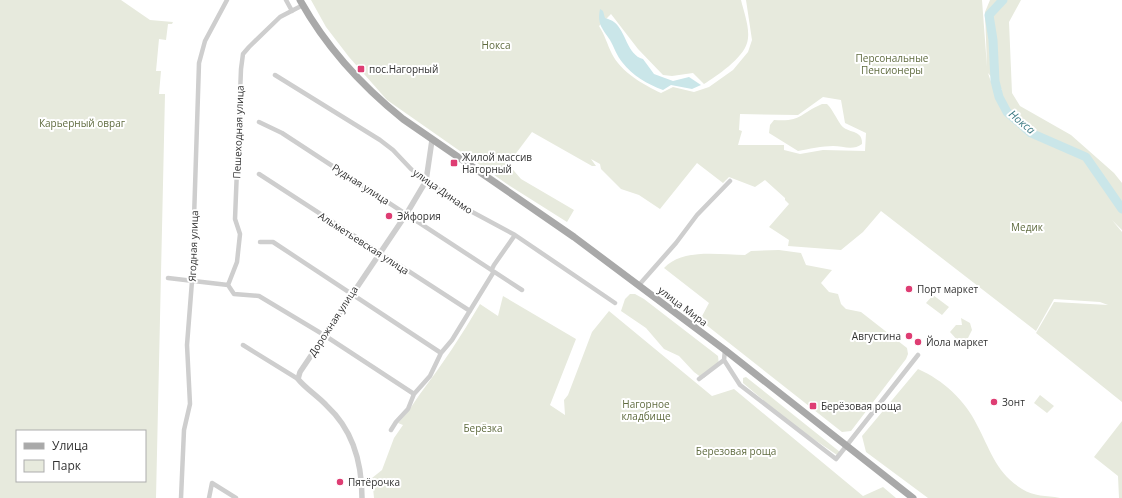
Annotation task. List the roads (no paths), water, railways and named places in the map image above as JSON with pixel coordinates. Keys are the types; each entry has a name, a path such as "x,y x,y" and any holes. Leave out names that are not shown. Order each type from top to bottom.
{"main road":[{"name":"улица Мира","path":"302,2 325,40 354,75 379,99 432,140 574,237 639,285 725,350 914,498"}],"street":[{"name":"Ягодная улица","path":"181,498 184,430 190,404 187,345 192,281 199,63 205,41 227,0"},
{"path":"286,0 292,11"},
{"name":"Пешеходная улица","path":"228,284 237,262 240,234 235,219 240,69 243,54 280,17 292,11 302,2"},
{"name":"улица Динамо","path":"275,75 380,140 393,150 411,170 463,207 515,235 615,303"},
{"name":"Рудная улица","path":"259,122 282,133 407,213 522,290"},
{"name":"Дорожная улица","path":"298,379 351,293 407,213 426,181 432,140"},
{"name":"Альметьевская улица","path":"259,174 378,253 470,311"},
{"path":"639,285 676,244 697,215 730,181"},
{"path":"391,430 408,409 414,394 430,376 441,353 452,340 493,273 492,269 515,235"},
{"path":"260,242 273,242 441,353"},
{"path":"168,278 228,284 234,294 258,296 324,335 414,394"},
{"path":"243,345 298,379 328,406 344,427 359,463 362,498"},
{"path":"725,350 724,360 740,385 836,460 918,354"},
{"path":"699,379 724,360"},
{"path":"209,498 212,483 236,498"}],"water":[{"path":"600,9 603,11 605,18 618,26 633,53 643,59 654,74 673,81 689,77 701,85 692,89 671,85 663,90 651,85 636,75 620,60 603,29 599,18"}],"waterway":[{"name":"Нокса","path":"1003,0 989,15 993,40 995,81 999,97 1007,112 1031,133 1086,157 1122,209"}],"place":[{"name":"пос.Нагорный","path":"361,69"},
{"name":"Жилой массив Нагорный","path":"454,163"},
{"name":"Эйфория","path":"389,216"},
{"name":"Порт маркет","path":"909,289"},
{"name":"Августина","path":"909,336"},
{"name":"Йола маркет","path":"918,342"},
{"name":"Зонт","path":"994,402"},
{"name":"Берёзовая роща","path":"813,406"},
{"name":"Пятёрочка","path":"340,482"}],"park label":[{"name":"Персональные Пенсионеры","path":"892,64"},
{"name":"Карьерный овраг","path":"82,123"},
{"name":"Медик","path":"1027,227"},
{"name":"Нагорное кладбище","path":"646,410"},
{"name":"Берёзка","path":"483,428"},
{"name":"Березовая роща","path":"736,451"}]}
